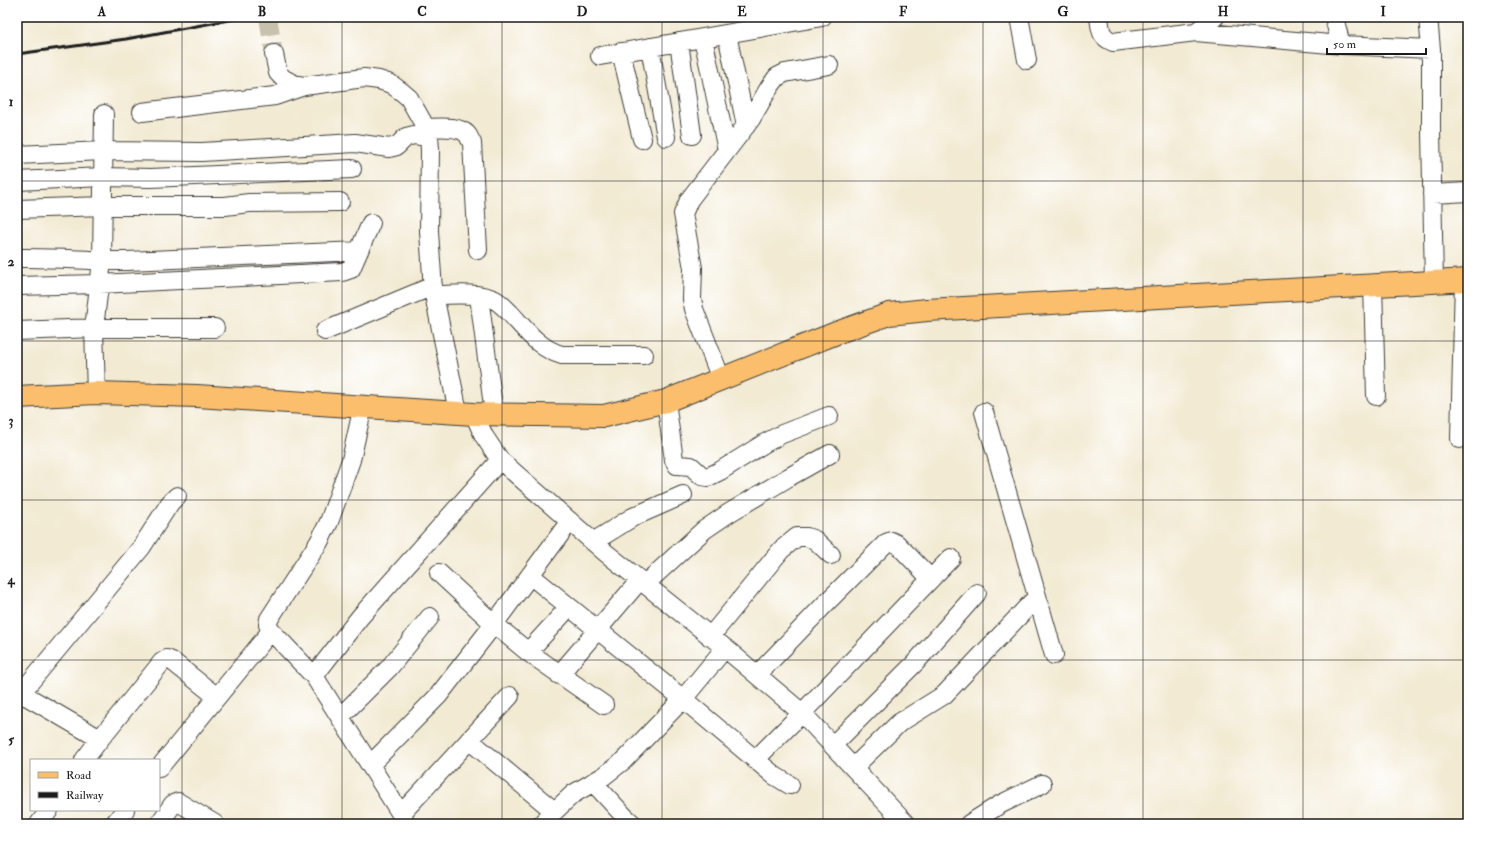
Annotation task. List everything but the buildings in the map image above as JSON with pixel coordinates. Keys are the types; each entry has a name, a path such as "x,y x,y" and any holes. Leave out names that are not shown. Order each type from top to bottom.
{"main road":[{"path":"17,397 96,393 197,396 475,413 604,416 666,401 839,332 889,314 908,311 1373,284 1434,283 1466,280"}],"street":[{"path":"600,56 822,17"},
{"path":"1019,17 1027,60"},
{"path":"1099,17 1101,30 1105,38 1114,42 1196,32 1341,45 1431,49"},
{"path":"1196,32 1215,17"},
{"path":"1334,17 1341,45"},
{"path":"1428,17 1431,49 1434,283"},
{"path":"727,34 746,126"},
{"path":"703,38 727,150"},
{"path":"679,42 692,135"},
{"path":"650,47 666,137"},
{"path":"621,52 642,139"},
{"path":"274,54 278,73 284,79 294,84 304,86"},
{"path":"720,379 697,319 692,299 693,276 683,214 685,208 694,192 751,119 777,77 785,73 829,65"},
{"path":"142,112 275,96 304,86 364,78 379,80 391,84 409,98 425,128 430,150 430,231 434,290 475,413 484,436 500,460 593,542 725,648 802,713 854,768 898,821"},
{"path":"96,393 94,328 102,261 104,114"},
{"path":"17,155 103,151 202,152 355,143 389,148 397,146 406,138 425,128 455,129 463,131 468,135 472,143 478,250"},
{"path":"17,181 151,178 352,169"},
{"path":"1432,194 1468,192"},
{"path":"17,210 103,206 225,206 249,203 340,202"},
{"path":"17,286 99,284 342,272 351,269 371,223"},
{"path":"17,258 41,257 102,261 359,251"},
{"path":"1460,439 1466,280"},
{"path":"1373,284 1376,396"},
{"path":"325,331 434,290 491,298 501,304 543,348 552,352 562,355 644,355"},
{"path":"475,413 480,296"},
{"path":"17,331 94,328 215,328"},
{"path":"666,401 674,460 677,465 691,466 702,476 708,477 720,472 765,443 782,434 830,416"},
{"path":"363,406 351,460 329,522 319,542 269,619 268,625 271,631 314,676 403,819 469,740 510,696"},
{"path":"984,412 1054,655"},
{"path":"559,675 598,630 643,582 704,530 762,493 830,454"},
{"path":"314,676 360,617 500,460"},
{"path":"100,739 19,695 141,548 170,503 177,496"},
{"path":"593,542 633,517 683,496"},
{"path":"370,766 438,696 494,624 570,521"},
{"path":"710,637 776,555 797,537 807,537 815,540 831,555"},
{"path":"757,675 886,543 891,541 897,544 931,579"},
{"path":"755,760 952,558"},
{"path":"439,573 494,624 528,652 604,706"},
{"path":"530,575 683,699 755,760 775,776 790,785"},
{"path":"833,745 915,663 977,592"},
{"path":"854,768 900,723 944,696 1037,596"},
{"path":"528,652 569,607"},
{"path":"340,717 389,668 430,617"},
{"path":"160,767 271,631"},
{"path":"469,740 547,820 573,794 604,776 623,761 683,699 725,648"},
{"path":"85,759 162,662 167,659 172,661 217,697"},
{"path":"593,782 625,822"},
{"path":"972,823 999,805 1042,784"},
{"path":"159,824 174,804 178,802 215,824"},
{"path":"38,824 48,811"},
{"path":"114,824 124,811"}],"tunnel":[{"path":"268,17 274,54"}],"railway":[{"path":"17,54 126,39 245,17"}]}
